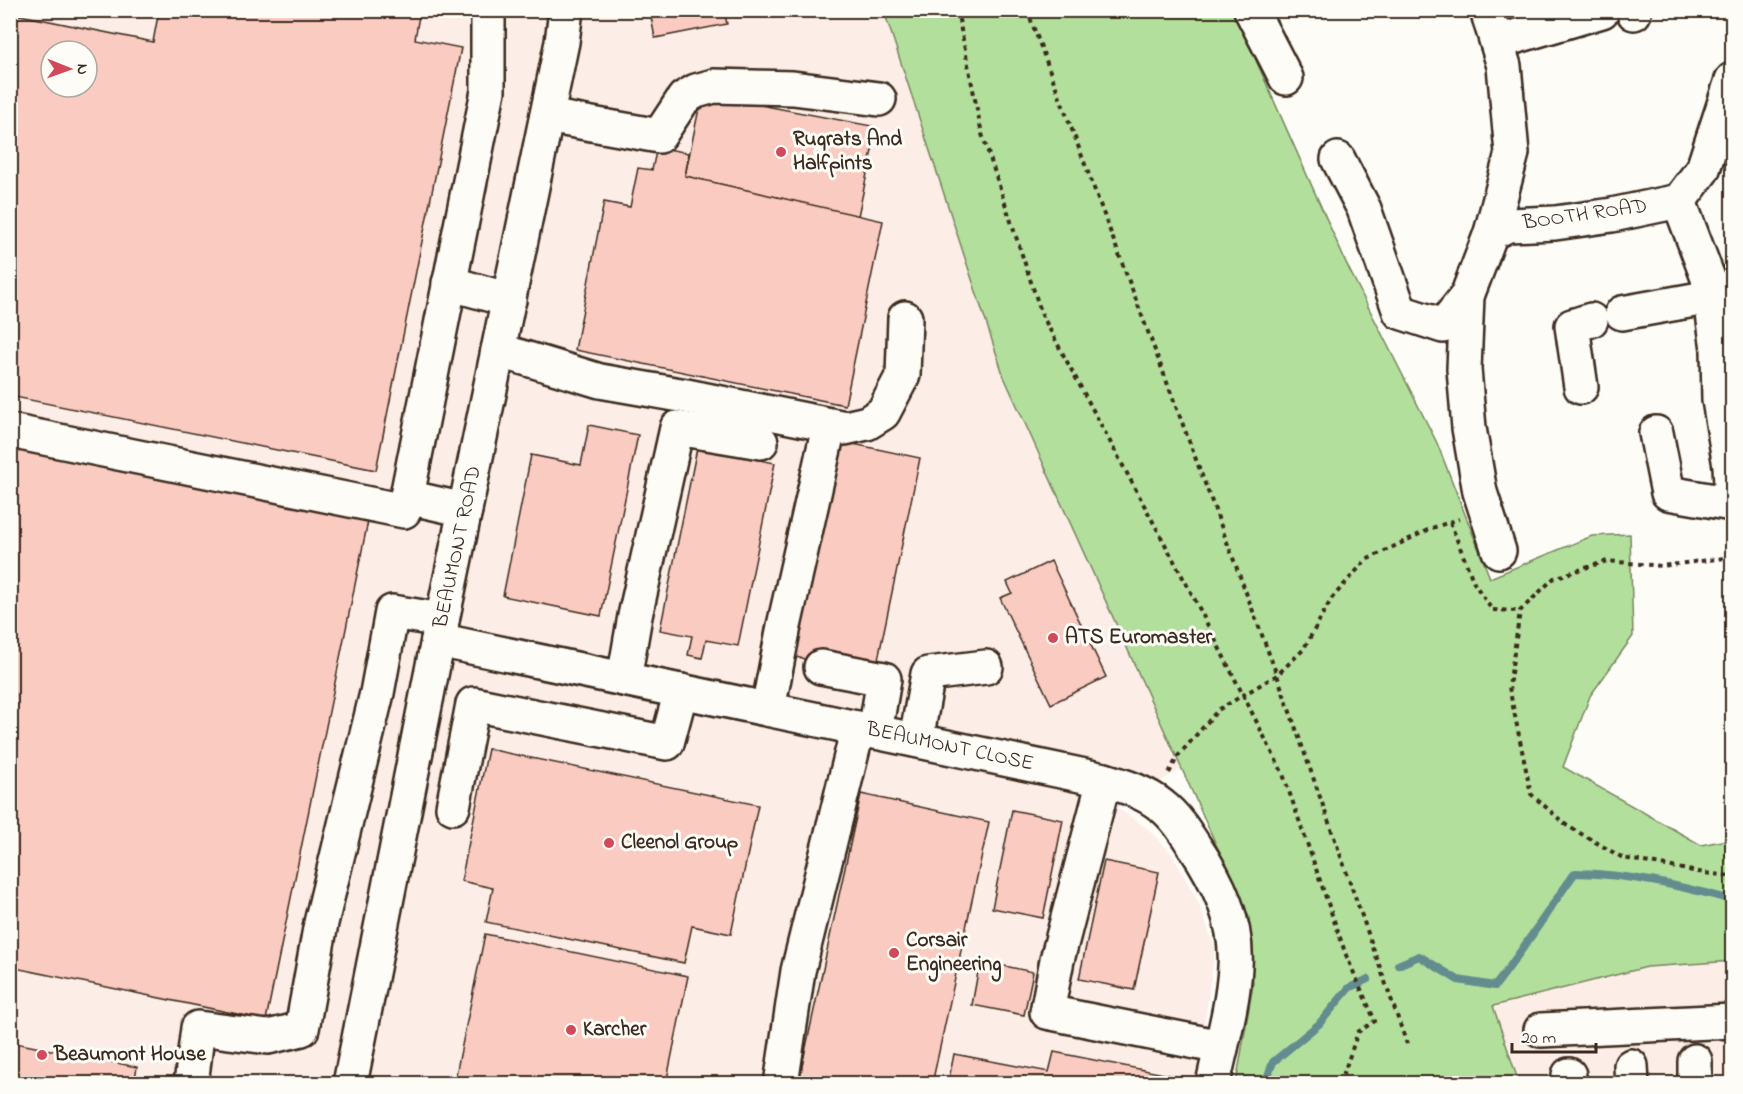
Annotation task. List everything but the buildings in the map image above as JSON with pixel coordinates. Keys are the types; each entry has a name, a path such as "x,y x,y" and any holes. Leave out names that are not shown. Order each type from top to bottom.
{"street":[{"path":"10,431 404,510 488,91 488,10"},
{"name":"BEAUMONT ROAD","path":"350,1083 440,630 562,42 566,10"},
{"path":"1251,10 1286,78"},
{"path":"1338,159 1364,209 1400,312 1443,326 1467,296 1491,233 1512,153 1504,66 1487,10"},
{"path":"1497,42 1602,11"},
{"path":"1656,433 1668,493 1732,504 1730,466 1719,400 1718,349 1708,278 1679,201 1703,169 1732,80"},
{"path":"547,116 659,136 684,98 696,91 714,86 793,88 879,99"},
{"name":"BOOTH ROAD","path":"1491,233 1508,225 1555,223 1679,201"},
{"path":"449,283 509,300"},
{"path":"1467,296 1464,369 1469,428 1484,510 1499,551"},
{"path":"1581,387 1572,326 1606,317 1711,297"},
{"path":"498,350 600,381 845,428 867,423 883,413 903,375 905,318"},
{"path":"624,679 635,616 677,428 761,442"},
{"path":"768,709 784,626 826,440"},
{"path":"407,497 465,510"},
{"name":"BEAUMONT CLOSE","path":"191,1083 198,1028 268,1037 302,1029 321,923 377,693 392,612 440,630 624,679 1104,780 1131,788 1161,805 1181,826 1205,861 1224,899 1234,933 1235,966 1213,1083"},
{"path":"781,1083 798,971 867,730 884,679 821,667"},
{"path":"916,740 928,674 986,667"},
{"path":"453,807 473,704 667,743 681,691"},
{"path":"1104,780 1057,960 1047,1012 1221,1047"},
{"path":"1541,1030 1732,1021"}],"path":[{"path":"957,10 982,134 1042,315 1195,600 1283,774 1346,955 1375,1021 1358,1032 1340,1083"},
{"path":"1027,10 1276,675 1407,1044"},
{"path":"1161,805 1160,792 1178,756 1218,710 1276,675 1303,650 1332,598 1366,560 1450,522 1484,510"},
{"path":"1450,522 1474,583 1492,610 1520,611"},
{"path":"1732,557 1662,566 1607,561 1554,578 1520,611 1509,687 1531,794 1566,825 1623,858 1732,876"}],"shaded area":[{"path":"10,11 884,11 1004,377 1181,769 1117,808 1147,828 1172,854 1197,900 1215,948 1196,1083 11,1083"},
{"path":"1732,961 1732,1083 1519,1083 1493,1006 1647,967"}],"green space":[{"path":"884,11 1234,11 1347,265 1437,443 1490,578 1592,536 1630,534 1633,636 1590,696 1563,767 1701,845 1732,839 1732,961 1647,967 1493,1006 1519,1083 1236,1083 1253,985 1249,917 1004,377"}],"waterway":[{"path":"1398,965 1419,956 1458,980 1495,986 1575,873 1655,882 1732,900"},
{"path":"1265,1084 1273,1062 1319,1024 1349,988 1368,979"}],"place":[{"name":"Rugrats And Halfpints","path":"781,152"},
{"name":"ATS Euromaster","path":"1053,638"},
{"name":"Cleenol Group","path":"609,843"},
{"name":"Corsair Engineering","path":"894,953"},
{"name":"Karcher","path":"571,1030"},
{"name":"Beaumont House","path":"42,1055"}]}
